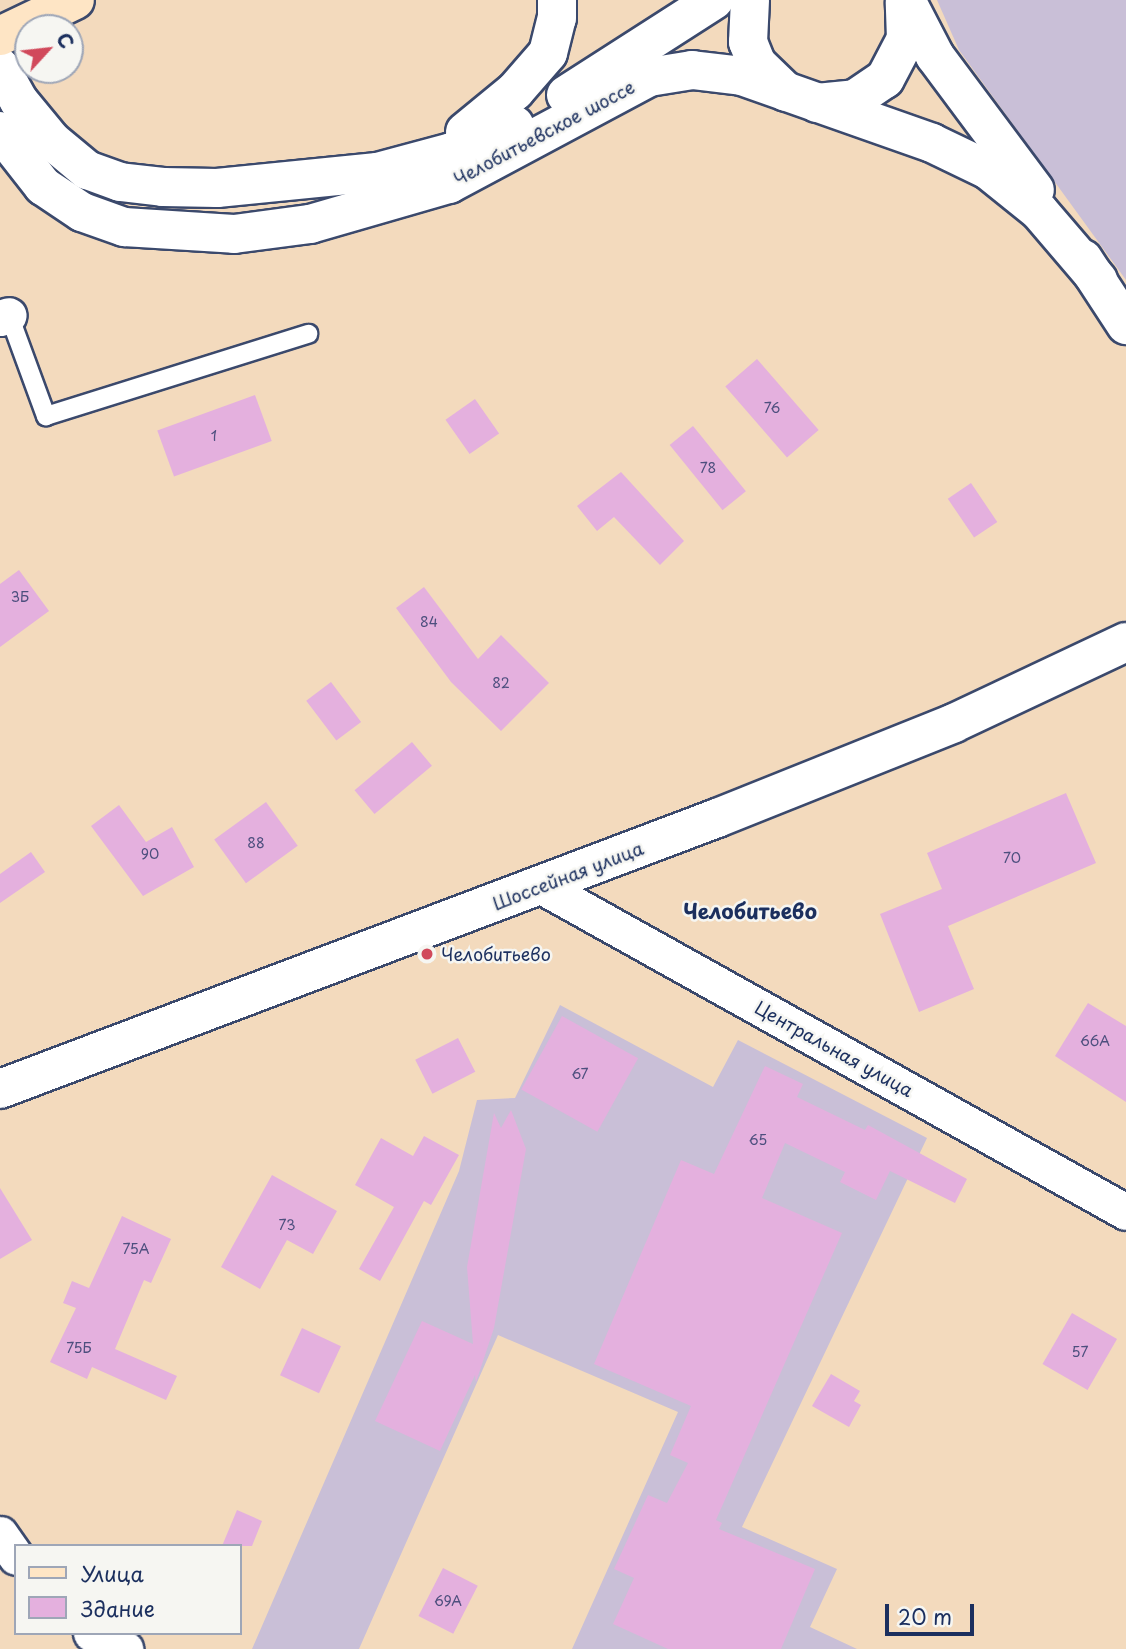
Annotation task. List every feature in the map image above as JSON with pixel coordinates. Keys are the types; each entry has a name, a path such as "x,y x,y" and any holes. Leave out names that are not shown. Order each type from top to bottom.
{"main road":[{"path":"0,36 75,0"}],"street":[{"path":"337,179 418,156 451,141 487,117 548,53 557,18 556,0"},
{"name":"Челобитьевское шоссе","path":"0,68 19,101 51,140 87,170 120,182 217,188 337,179 416,163 517,124 714,0"},
{"name":"Челобитьевское шоссе","path":"750,0 748,42 757,64 801,98 855,99 886,79 906,39 905,0"},
{"name":"Челобитьевское шоссе","path":"905,0 935,56 1098,280 1126,325"},
{"name":"Челобитьевское шоссе","path":"0,131 43,186 82,212 124,227 234,234 310,224 449,184 649,77 692,70 742,76 932,143 988,170 1039,211 1098,280"},
{"name":"Шоссейная улица","path":"0,1089 543,887 942,727 1126,642"},
{"name":"Центральная улица","path":"543,887 1126,1212"},
{"path":"0,1534 14,1554"},
{"path":"95,1635 125,1649"}],"lane":[{"path":"4,316 46,416 308,334"}],"shaded area":[{"path":"937,0 1126,0 1126,280 959,50"},
{"path":"560,1005 713,1087 738,1040 927,1138 742,1527 837,1569 810,1627 857,1649 572,1649 678,1412 498,1335 359,1649 252,1649 459,1171 477,1100 515,1098"}],"building":[{"path":"757,359 819,430 787,457 725,387"},
{"path":"255,395 272,441 174,477 157,431"},
{"path":"475,399 499,433 470,454 446,420"},
{"path":"693,426 746,491 723,510 670,445"},
{"path":"621,472 684,541 660,565 614,517 597,531 577,506"},
{"path":"971,483 997,522 974,538 948,499"},
{"path":"19,570 49,611 0,647 0,584"},
{"path":"424,587 478,659 501,635 549,683 501,731 451,682 396,608"},
{"path":"331,682 361,722 336,741 306,701"},
{"path":"412,742 432,766 374,814 355,790"},
{"path":"1066,793 1096,863 948,926 974,989 919,1012 880,914 942,889 927,853"},
{"path":"266,802 298,846 246,883 214,840"},
{"path":"119,805 146,842 172,827 194,867 143,896 91,826"},
{"path":"31,852 45,872 0,903 0,874"},
{"path":"1088,1003 1126,1026 1126,1102 1055,1056"},
{"path":"562,1016 638,1058 597,1132 521,1089"},
{"path":"458,1038 475,1072 432,1094 415,1060"},
{"path":"765,1066 803,1084 797,1097 865,1130 868,1125 967,1179 955,1203 890,1171 876,1200 840,1182 845,1172 785,1143 762,1198 842,1233 716,1520 722,1523 719,1529 815,1569 781,1649 668,1649 613,1624 634,1578 614,1569 648,1495 667,1503 688,1463 670,1455 691,1406 594,1364 681,1160 714,1174"},
{"path":"511,1110 526,1149 494,1328 476,1382 475,1375 440,1451 375,1421 422,1321 473,1344 467,1267 494,1113 501,1128"},
{"path":"424,1136 459,1155 431,1205 424,1201 380,1281 359,1269 394,1207 355,1185 381,1138 413,1156"},
{"path":"272,1175 337,1211 313,1254 287,1240 260,1289 221,1267"},
{"path":"0,1188 32,1240 0,1259"},
{"path":"122,1216 171,1239 151,1283 144,1280 115,1349 177,1376 166,1400 92,1367 87,1379 50,1362 76,1308 63,1303 72,1281 89,1288"},
{"path":"1072,1313 1117,1339 1088,1390 1042,1364"},
{"path":"302,1328 341,1346 319,1393 280,1375"},
{"path":"831,1374 860,1391 854,1401 861,1405 849,1427 812,1406"},
{"path":"237,1510 262,1521 252,1546 223,1544"},
{"path":"443,1568 478,1586 453,1634 418,1616"}],"place":[{"name":"Челобитьево","path":"427,954"}],"district":[{"name":"Челобитьево","path":"750,910"}]}
